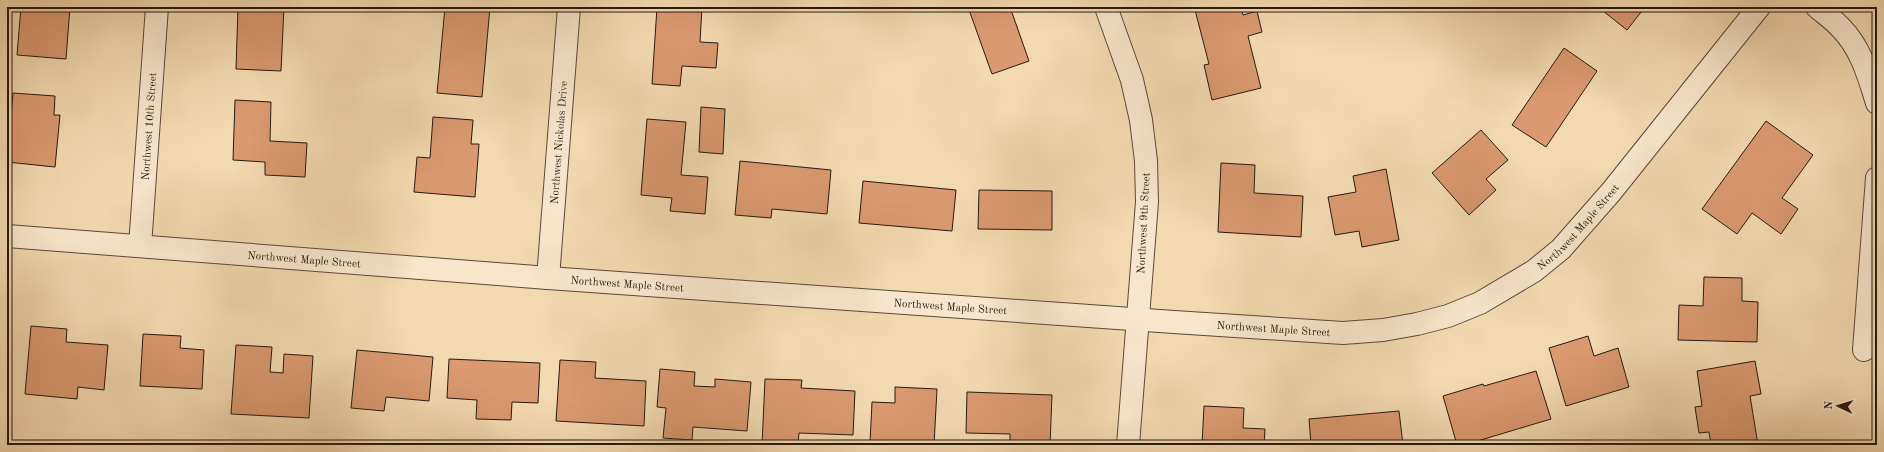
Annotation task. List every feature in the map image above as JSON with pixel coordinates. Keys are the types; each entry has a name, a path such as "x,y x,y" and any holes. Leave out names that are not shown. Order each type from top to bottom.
{"street":[{"name":"Northwest 10th Street","path":"140,246 157,7"},
{"name":"Northwest Nickolas Drive","path":"548,278 569,7"},
{"name":"Northwest 9th Street","path":"1106,7 1132,80 1141,120 1146,161 1147,202 1128,445"},
{"name":"Northwest Maple Street","path":"7,236 548,278 1137,319 1343,333 1383,330 1417,324 1448,316 1480,303 1534,271 1561,249 1611,192 1759,7"},
{"path":"1817,7 1841,28 1853,43 1870,80 1877,103"},
{"path":"1864,350 1877,178"}],"building":[{"path":"21,7 70,7 66,59 17,55"},
{"path":"238,7 284,7 281,71 236,69"},
{"path":"445,7 490,7 482,97 437,93"},
{"path":"657,7 702,7 700,42 718,43 716,68 682,66 680,86 652,84"},
{"path":"968,7 1010,7 1029,61 992,74"},
{"path":"1205,7 1241,7 1243,15 1257,11 1262,32 1248,36 1261,88 1212,100 1204,65 1209,64 1195,10"},
{"path":"1598,7 1645,7 1627,30"},
{"path":"1564,48 1597,71 1546,147 1512,125"},
{"path":"13,93 55,96 54,115 60,115 55,167 7,162 7,116 11,116"},
{"path":"235,100 271,102 270,141 307,143 305,177 265,175 265,162 233,160"},
{"path":"701,107 725,109 723,154 699,152"},
{"path":"433,117 473,120 471,144 479,144 475,197 414,192 417,157 430,158"},
{"path":"647,119 686,122 681,175 708,177 705,214 670,211 672,198 641,195"},
{"path":"1766,121 1813,155 1782,198 1798,209 1781,234 1752,213 1737,234 1702,209"},
{"path":"1481,130 1508,160 1486,179 1496,190 1469,215 1432,173"},
{"path":"740,161 831,170 827,214 772,209 771,218 735,215"},
{"path":"1221,163 1255,165 1254,193 1303,196 1301,237 1218,232"},
{"path":"1386,169 1399,240 1362,247 1359,231 1335,235 1328,197 1356,192 1353,176"},
{"path":"863,181 956,190 952,231 859,223"},
{"path":"979,190 1052,191 1052,230 978,229"},
{"path":"1704,277 1742,278 1742,301 1758,302 1757,342 1678,340 1679,305 1703,306"},
{"path":"31,326 67,329 66,342 108,345 104,390 78,387 77,399 25,394"},
{"path":"143,334 181,336 180,348 204,350 202,389 140,386"},
{"path":"1588,336 1594,356 1618,348 1629,387 1566,406 1549,348"},
{"path":"236,345 272,347 270,372 283,373 284,354 313,356 309,418 231,414"},
{"path":"357,350 433,357 429,401 386,397 384,411 351,408"},
{"path":"449,359 540,363 538,403 512,402 511,420 476,419 477,400 447,398"},
{"path":"560,360 596,362 595,378 646,381 644,426 556,421"},
{"path":"1755,361 1761,394 1750,396 1758,445 1711,445 1709,432 1699,433 1695,407 1702,406 1697,371"},
{"path":"660,369 695,372 694,386 715,387 715,379 751,382 747,431 693,427 692,440 663,438 666,408 657,407"},
{"path":"1536,371 1551,419 1464,445 1457,445 1443,396 1483,384 1484,386"},
{"path":"765,379 802,380 801,388 855,391 853,435 799,433 798,445 762,445"},
{"path":"895,387 937,389 934,445 870,443 872,402 895,403"},
{"path":"967,392 1052,395 1050,445 1010,445 1010,434 966,433"},
{"path":"1204,406 1244,408 1243,428 1265,429 1264,445 1202,445"},
{"path":"1399,411 1403,445 1311,445 1309,419"}]}
